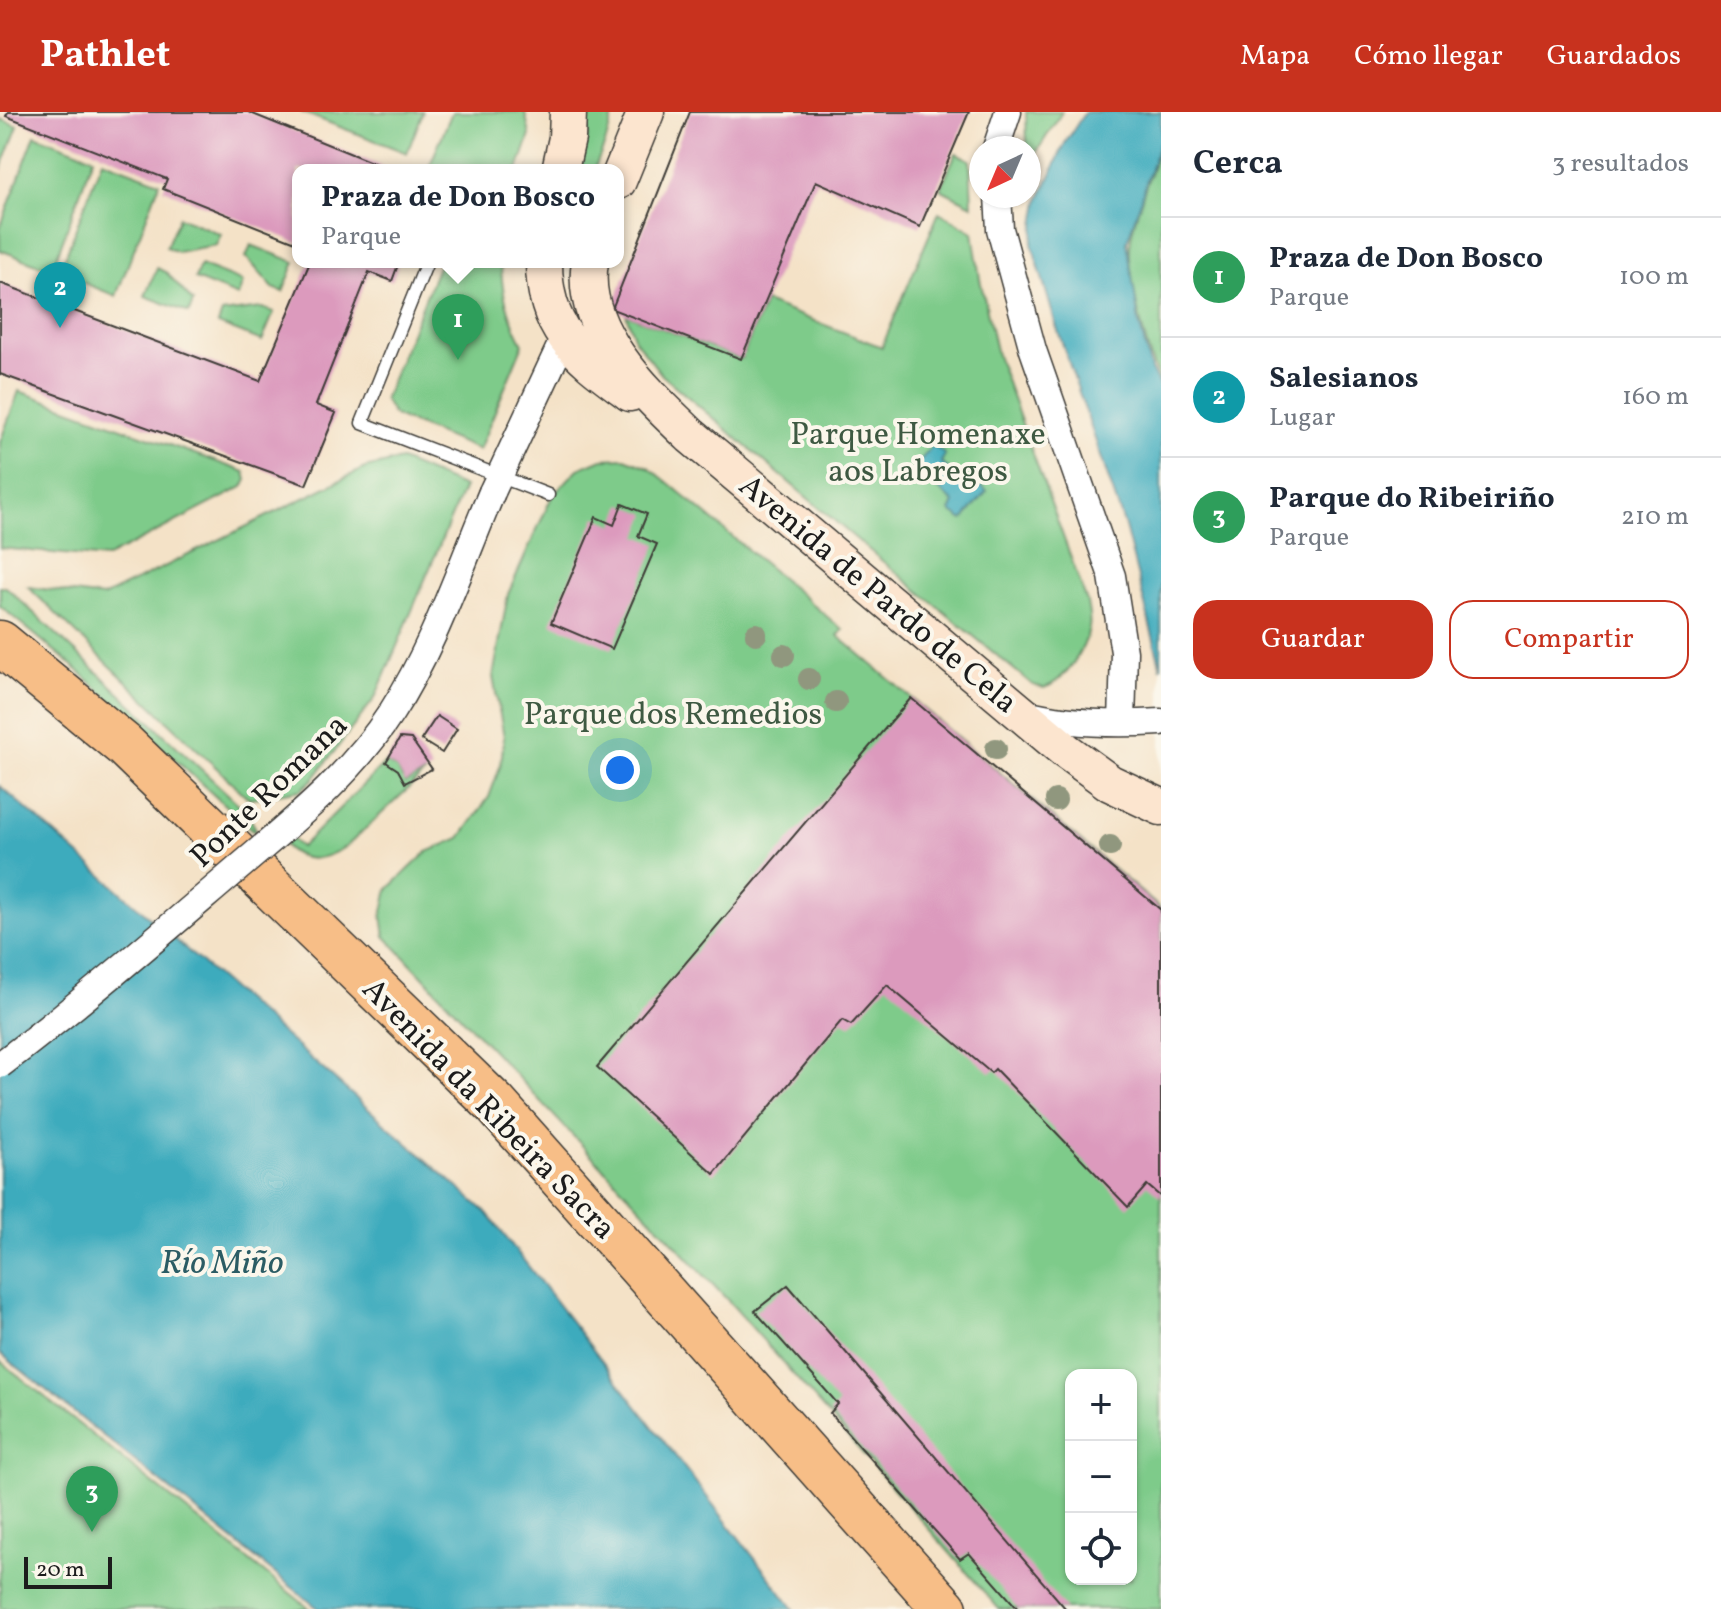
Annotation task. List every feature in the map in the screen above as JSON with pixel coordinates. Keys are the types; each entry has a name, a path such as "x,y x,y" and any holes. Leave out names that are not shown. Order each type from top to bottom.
{"highway":[{"name":"Avenida da Ribeira Sacra","path":"0,643 124,745 495,1104 945,1609"}],"street":[{"path":"624,166 646,112"},
{"path":"1000,136 1008,112"},
{"path":"999,208 1000,229 1033,350 1112,576 1136,719 1047,719 1020,712"},
{"name":"Avenida de Pardo de Cela","path":"544,268 550,309 564,338 600,371 691,436"},
{"name":"Avenida de Pardo de Cela","path":"589,268 591,295 600,325 618,360 642,389 691,436 1066,751 1110,783 1161,807"},
{"name":"Ponte Romana","path":"0,1065 84,1001 337,781 363,753 412,678 496,484 564,338"},
{"name":"Avenida de Pardo de Cela","path":"1066,751 1104,770 1132,778 1161,780"}],"lane":[{"path":"425,268 362,423 496,484 548,495"}],"green space":[{"path":"301,112 423,112 407,153"},
{"path":"452,112 525,112 530,135 520,164 430,164"},
{"path":"586,112 614,112 596,164 582,164 588,135"},
{"path":"1026,112 1062,112 1041,145 1041,136 1027,136"},
{"path":"0,119 18,126 0,172"},
{"path":"35,135 93,157 52,270 0,250 0,228"},
{"path":"1161,142 1161,385 1138,312 1130,253 1137,214"},
{"path":"956,153 969,160 969,204 940,189"},
{"path":"102,160 160,182 116,296 59,273"},
{"name":"Parque Homenaxe aos Labregos","path":"939,212 973,232 997,355 1087,602 1090,625 1083,646 1066,672 1044,688 1033,685 662,375 635,340 626,314 741,359 765,302 882,347"},
{"path":"179,217 221,234 216,245 177,252 166,247"},
{"path":"251,245 292,261 293,268 283,292 273,288 246,257"},
{"path":"200,265 243,282 238,296 195,279"},
{"path":"157,268 167,273 193,302 189,313 145,296"},
{"path":"438,268 501,268 507,304 523,344 479,450 393,415 384,399"},
{"path":"262,308 274,312 262,341 218,324 222,313"},
{"path":"19,391 245,472 247,480 243,487 106,558 0,548 0,442"},
{"name":"Parque dos Remedios","path":"625,458 648,467 843,630 838,636 1161,909 1161,1609 999,1609 735,1308 385,936 382,916 388,889 427,852 460,838 489,797 501,764 504,737 493,677 508,594 552,496 578,469 602,459"},
{"path":"401,460 464,487 375,698 314,778 301,790 249,799 28,587 103,597 365,468"},
{"path":"0,587 6,587 246,811 256,829 253,831 73,666 0,606"},
{"path":"386,762 398,770 405,783 425,773 347,846 314,859 299,856 284,845 290,838 301,847"},
{"path":"0,1361 310,1609 0,1609"}],"water":[{"path":"1085,112 1161,112 1161,137 1127,242 1139,322 1151,369 1161,390 1161,668 1125,527 1056,325 1032,244 1041,196 1065,143"},
{"path":"932,446 945,455 941,462 968,487 977,482 987,491 963,520 950,511 954,503 927,479 920,485 909,475"},
{"name":"Río Miño","path":"0,786 487,1213 794,1609 319,1609 0,1353"}],"building":[{"path":"8,112 248,112 376,164 292,164 292,241 163,189 167,179 6,116"},
{"path":"690,112 969,112 920,227 816,181 741,359 612,309"},
{"path":"307,268 397,268 392,281 369,272 316,405 336,413 306,485 0,374 0,283 260,381"},
{"path":"622,504 647,514 638,536 657,544 612,649 551,623 596,517 614,525"},
{"path":"911,698 1161,910 1161,1197 1147,1185 1128,1207 995,1069 991,1073 887,985 851,1025 842,1020 714,1174 597,1067"},
{"path":"437,716 457,729 442,753 421,740"},
{"path":"400,738 411,739 432,769 405,783 398,770 386,762"},
{"path":"788,1285 1066,1609 1018,1609 969,1553 960,1559 830,1413 838,1404 755,1311"}],"place":[{"name":"Salesianos","path":"60,328"},
{"name":"Praza de Don Bosco","path":"458,360"},
{"name":"Parque do Ribeiriño","path":"92,1532"}]}
